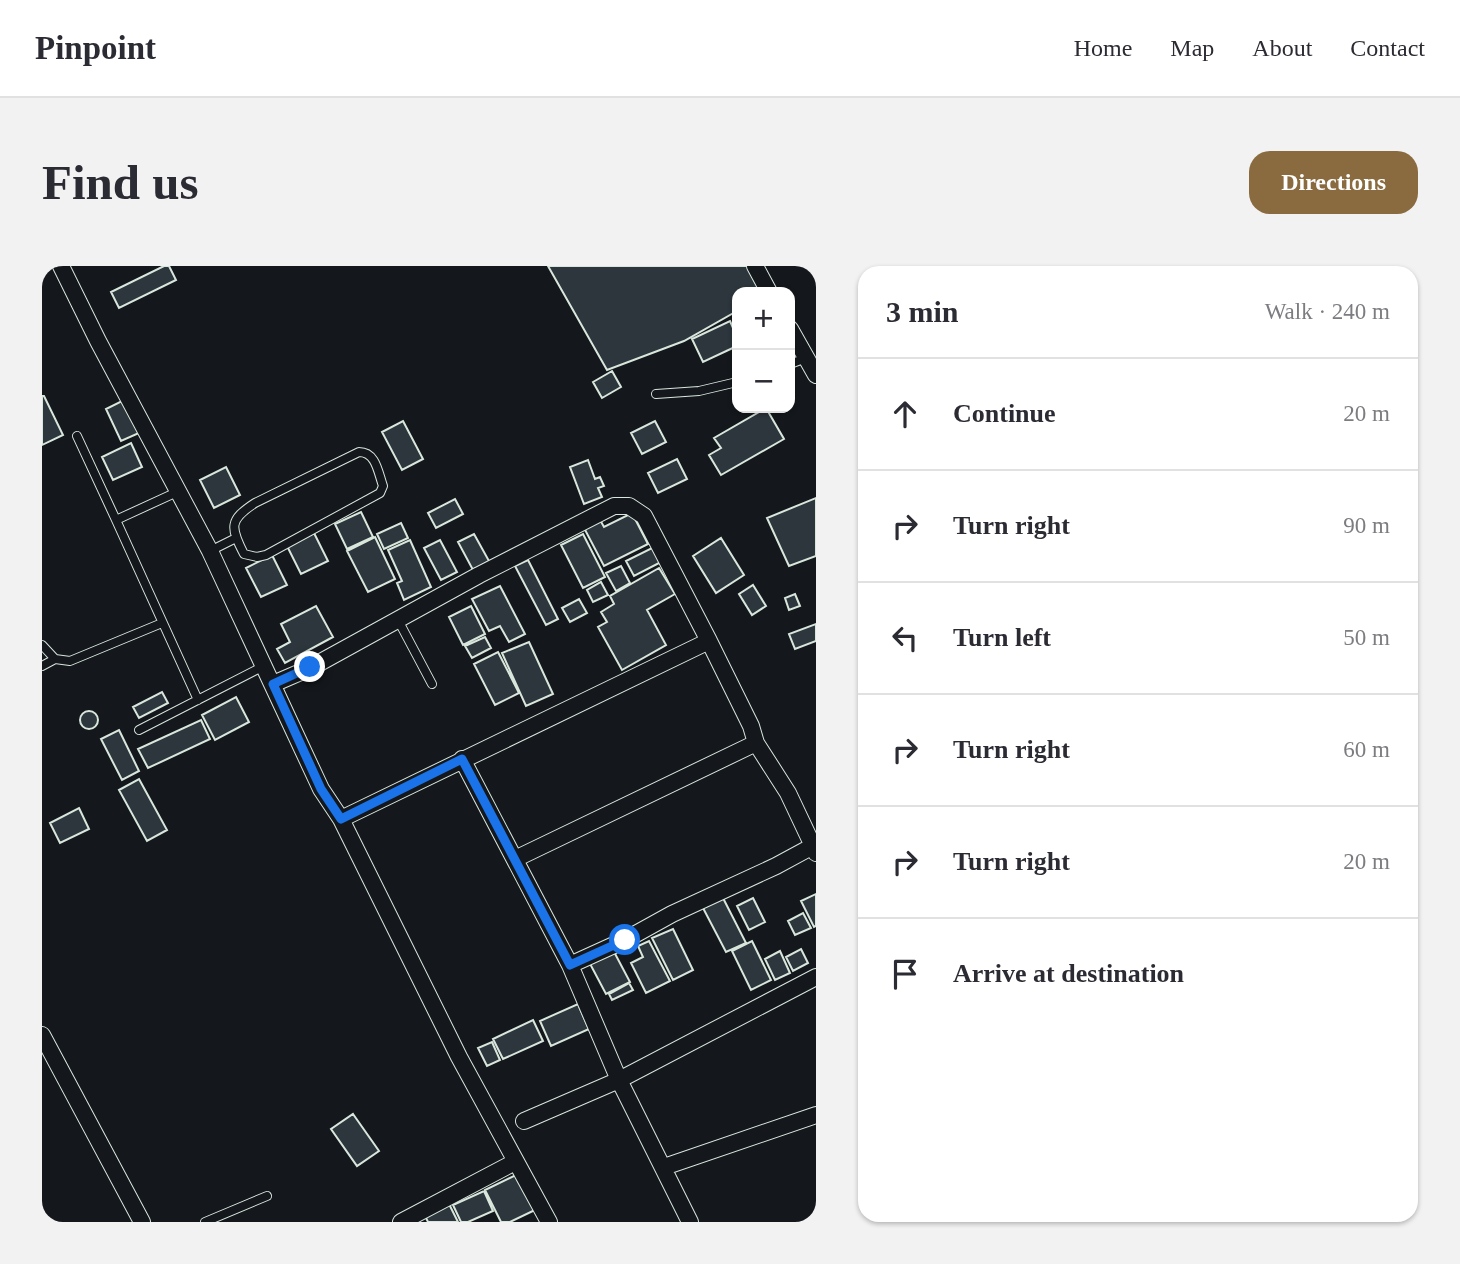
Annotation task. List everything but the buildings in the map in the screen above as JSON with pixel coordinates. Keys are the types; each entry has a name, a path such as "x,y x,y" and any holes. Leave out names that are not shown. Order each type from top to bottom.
{"street":[{"path":"61,266 210,551 321,789 341,819 459,1057 549,1222"},
{"path":"755,266 766,287"},
{"path":"795,338 816,375"},
{"path":"273,684 614,506 629,506 644,516 709,641 757,743 788,793 814,849 672,914 625,940 570,965"},
{"path":"341,819 709,641"},
{"path":"516,859 757,743"},
{"path":"462,759 570,965 619,1080 690,1222"},
{"path":"524,1121 619,1080 816,977"},
{"path":"42,1035 142,1222"},
{"path":"664,1167 816,1115"},
{"path":"401,1222 516,1162"}],"lane":[{"path":"795,362 806,358"},
{"path":"656,394 699,391 732,383"},
{"path":"77,436 198,700"},
{"path":"359,452 373,457 383,486 380,493 373,498 266,555 257,557 244,554 236,538 234,524 239,513 255,503 359,452"},
{"path":"116,520 177,492"},
{"path":"210,551 236,538"},
{"path":"398,620 432,684"},
{"path":"42,666 55,659 70,661 163,623"},
{"path":"42,645 55,659"},
{"path":"139,730 265,666"},
{"path":"205,1222 267,1196"}],"route":[{"path":"310,667 273,684 321,789 341,819 462,759 570,965 625,940"}]}
